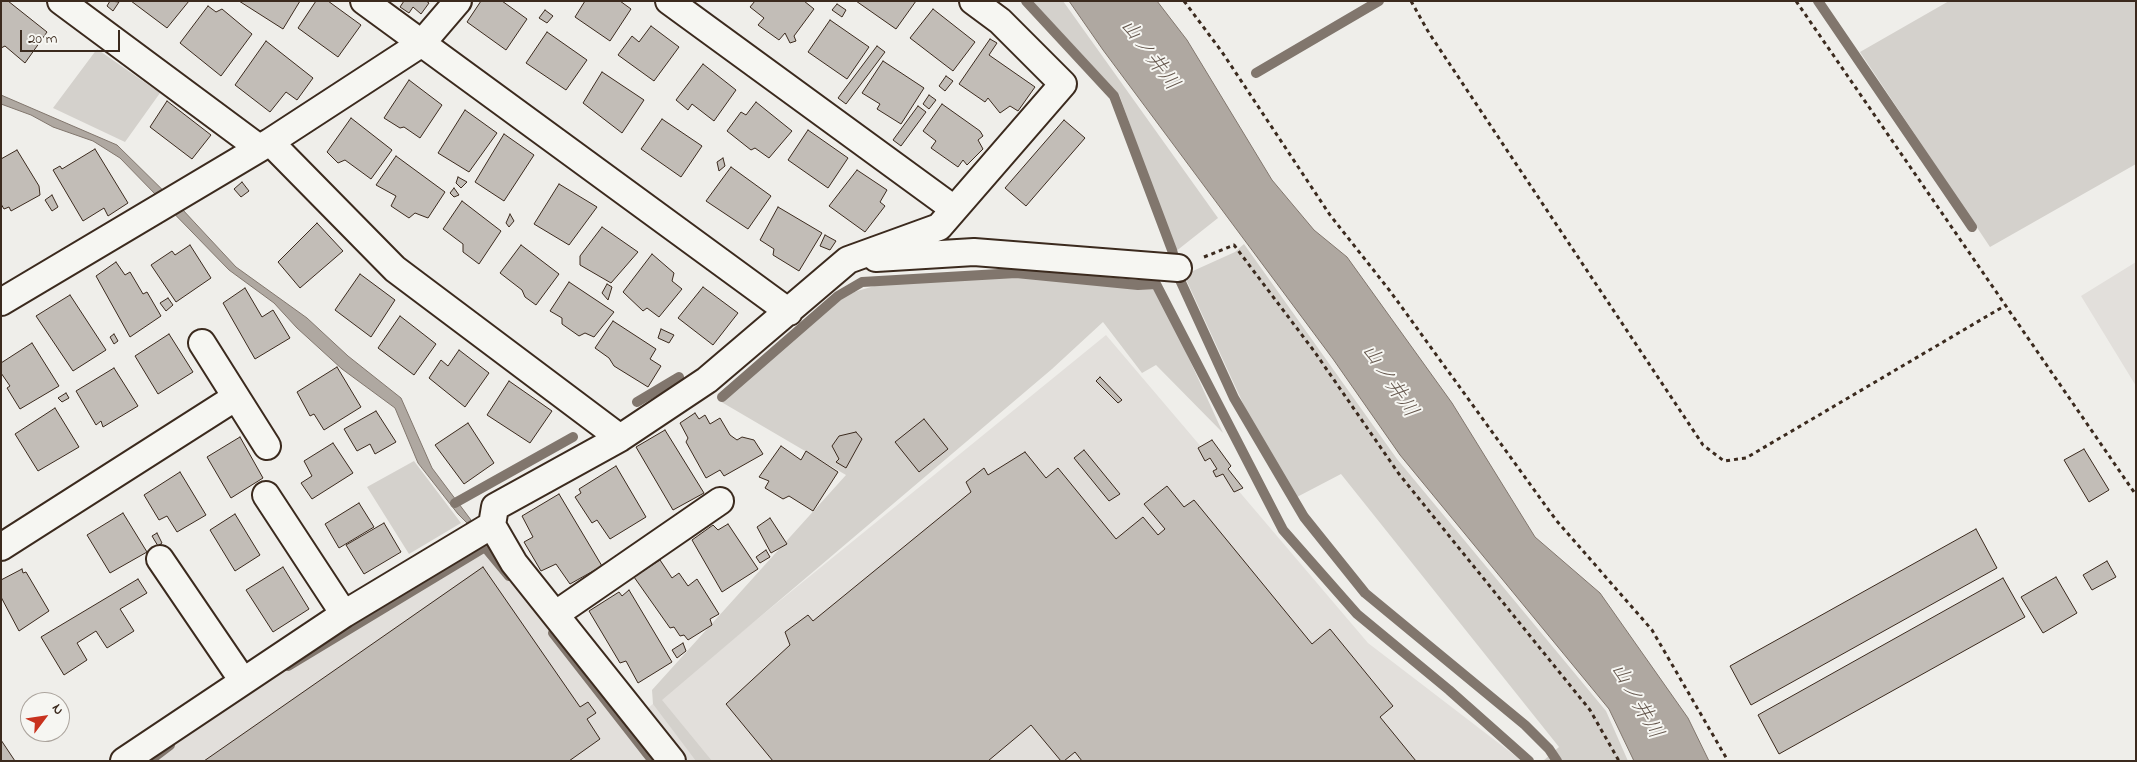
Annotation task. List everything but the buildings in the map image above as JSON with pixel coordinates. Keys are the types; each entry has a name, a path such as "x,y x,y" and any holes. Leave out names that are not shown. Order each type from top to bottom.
{"street":[{"path":"61,1 265,145 395,269 620,438"},
{"path":"364,1 789,312"},
{"path":"4,293 265,145 422,43 458,1"},
{"path":"669,1 954,209"},
{"path":"672,761 514,563 492,525 494,507 620,438 707,380 848,260 939,226 1063,84 1000,21 973,1"},
{"path":"848,260 974,252 1178,268"},
{"path":"202,343 266,446"},
{"path":"1,547 236,397"},
{"path":"266,495 344,614"},
{"path":"556,614 720,501"},
{"path":"124,761 344,614 492,525"},
{"path":"160,560 243,681"}],"path":[{"path":"1184,1 1222,52 1330,215 1390,291 1556,520 1652,630 1728,761"},
{"path":"1411,1 1429,33 1703,444 1724,461 1746,458 2006,304"},
{"path":"1796,1 2136,495"},
{"path":"1178,268 1234,245 1314,351 1399,474 1590,710 1619,761"}],"shaded area":[{"path":"1032,1 1063,1 1218,218 1175,252 1119,94"},
{"path":"1949,1 2136,1 2136,164 1990,247 1860,52"},
{"path":"97,49 160,93 125,142 53,108"},
{"path":"1244,244 1397,459 1606,711 1628,761 1543,761 1559,747 1341,474 1297,497 1247,412 1184,275 1235,252"},
{"path":"2136,262 2136,386 2081,296"},
{"path":"1027,275 1156,286 1223,433 1156,365 1142,373 1103,322 1052,369 662,700 712,761 696,761 653,704 652,690 846,475 718,400 847,294 895,280"},
{"path":"1106,335 1368,643 1522,761 688,761 648,708"},
{"path":"414,461 461,523 409,554 367,487"},
{"path":"487,539 658,761 142,761 233,695"}],"water":[{"name":"山ノ井川","path":"1069,1 1157,1 1187,40 1272,180 1314,230 1347,257 1452,403 1535,537 1600,593 1688,718 1709,761 1634,761 1609,709 1400,455 1333,359 1103,50"},
{"path":"1,95 117,145 182,209 236,267 307,318 348,356 401,398 432,468 471,520 467,523 458,514 418,463 395,408 342,369 297,328 274,303 229,270 120,158 93,141 53,127 31,115 1,104"}],"waterway":[{"path":"1026,1 1114,96 1172,250 1180,280 1234,398 1304,517 1365,593 1525,725 1549,749 1557,761"},
{"path":"1256,73 1379,1"},
{"path":"1818,1 1972,227"},
{"path":"722,397 838,296 862,282 1016,273 1138,285 1156,284 1283,530 1357,614 1449,690 1529,761"},
{"path":"637,402 679,377"},
{"path":"455,503 573,437"},
{"path":"288,666 485,547 509,576"},
{"path":"553,633 653,761"},
{"path":"149,761 170,745"}]}
